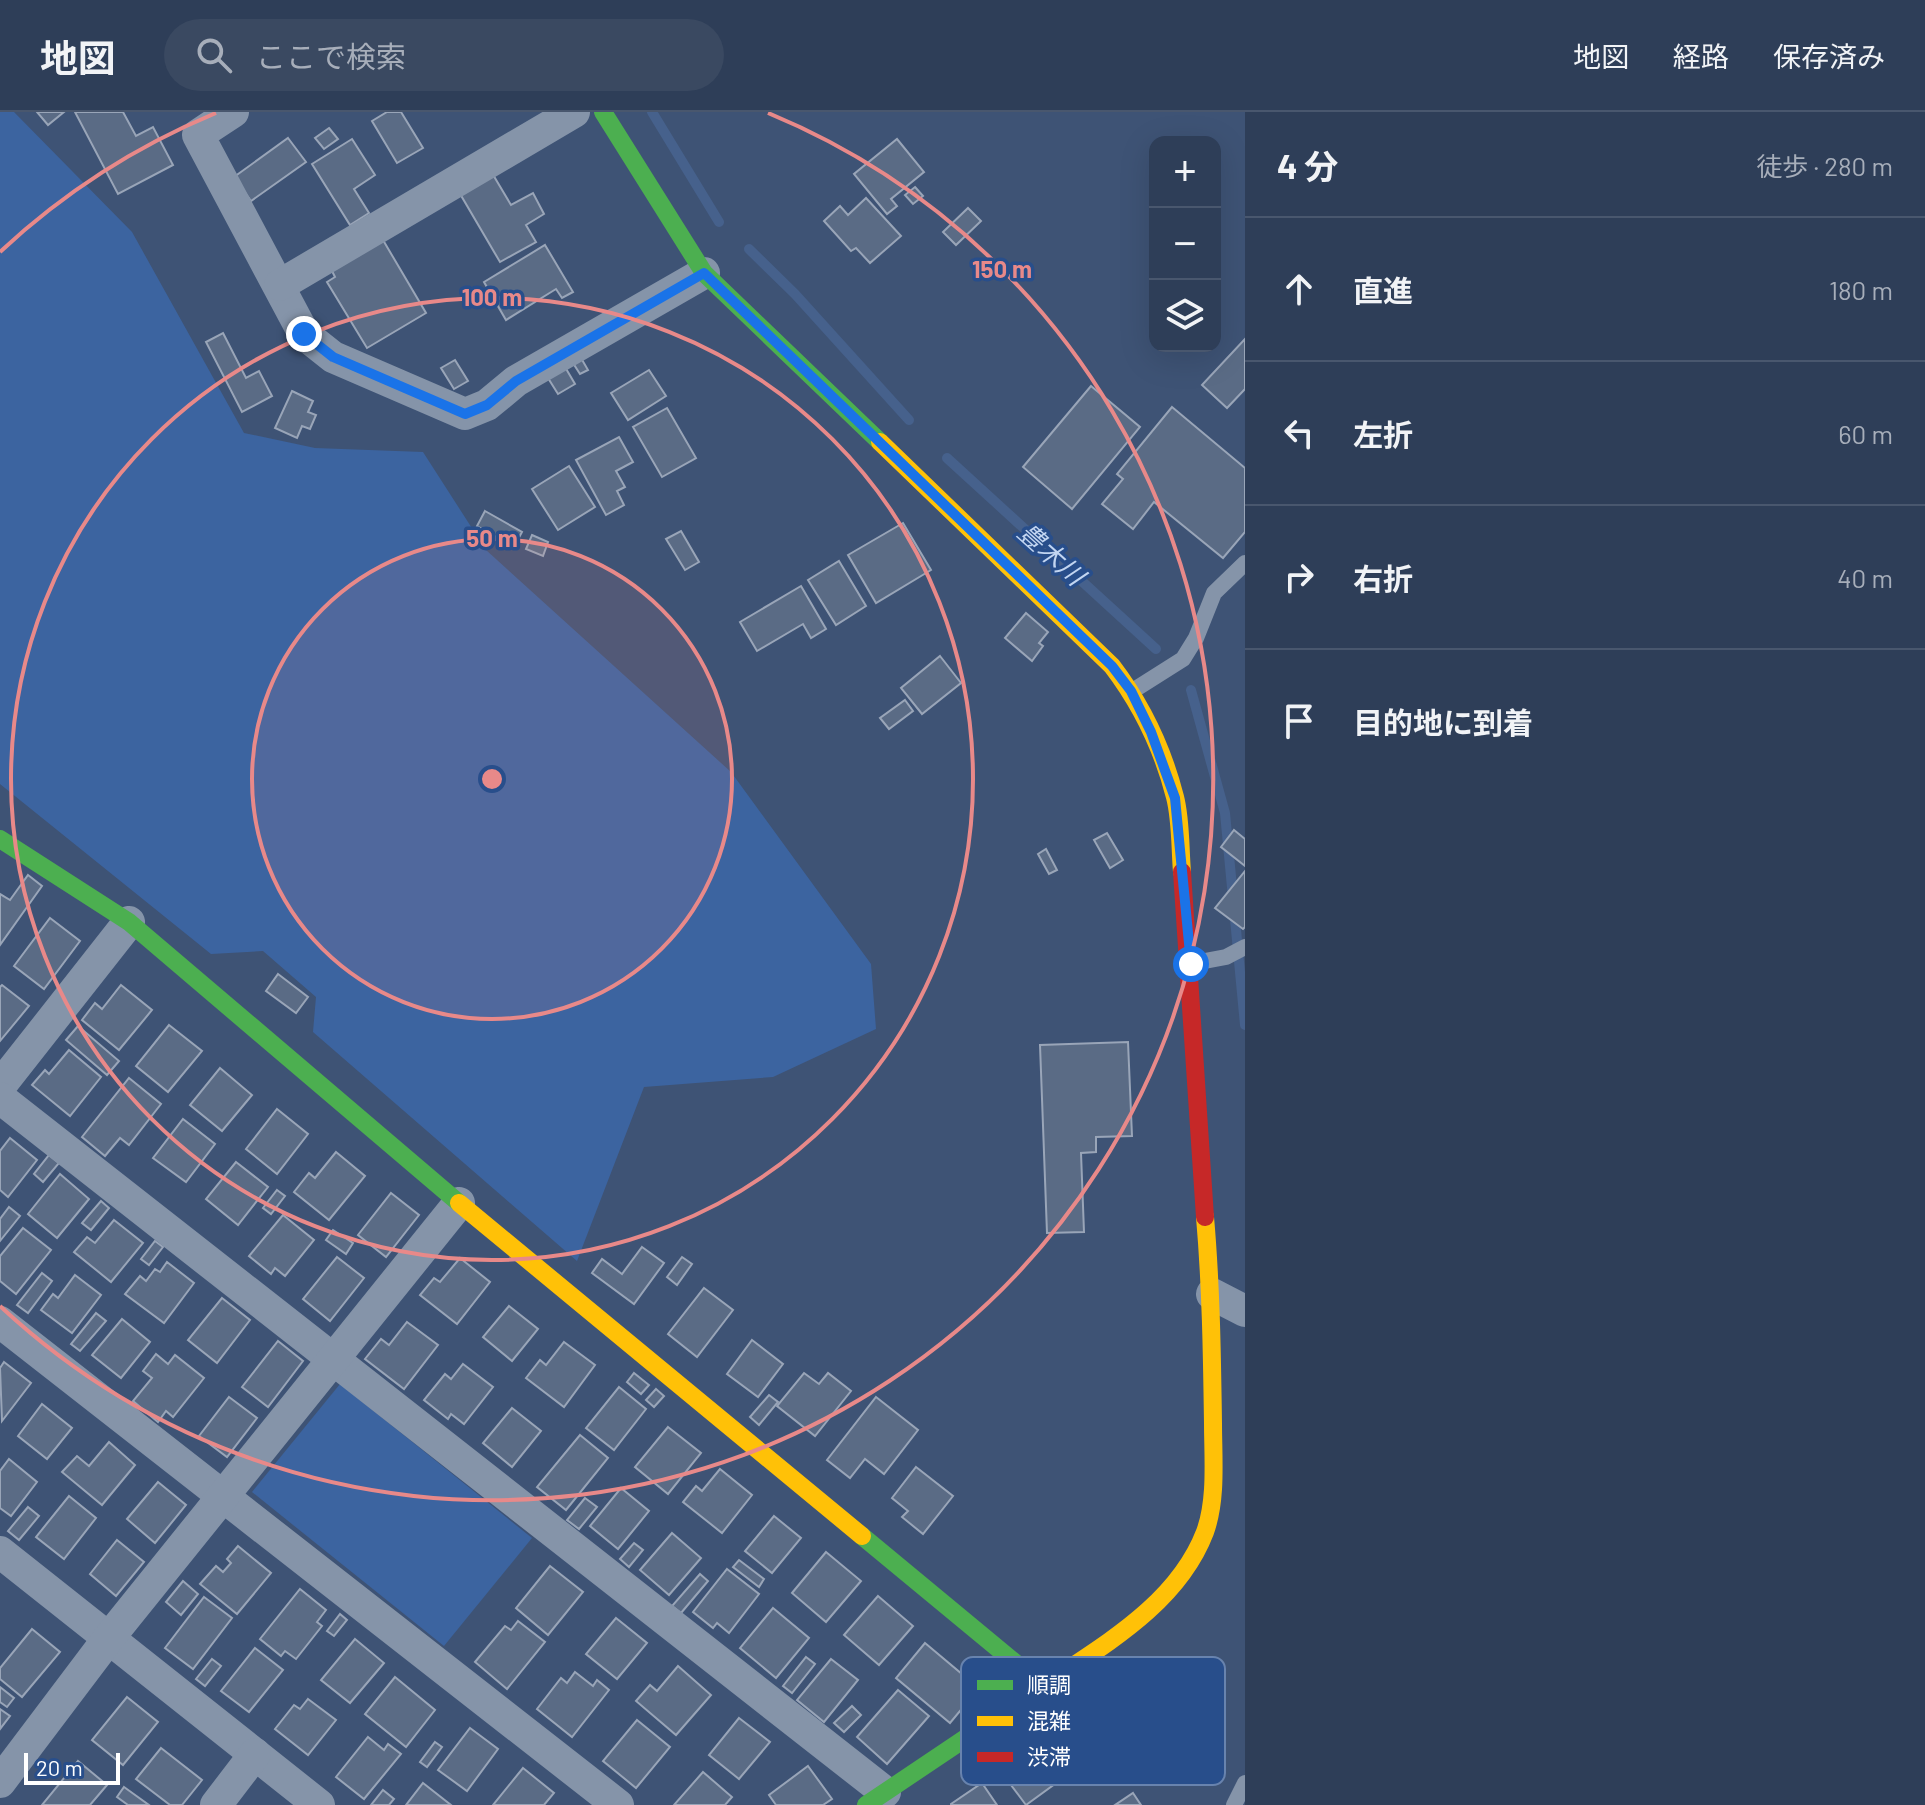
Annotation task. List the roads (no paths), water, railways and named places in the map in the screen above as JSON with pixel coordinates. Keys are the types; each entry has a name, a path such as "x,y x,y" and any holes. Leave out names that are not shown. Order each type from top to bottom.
{"street":[{"path":"233,112 198,135 304,334 333,357 465,414 487,405 516,381 704,273"},
{"path":"280,285 574,112"},
{"path":"603,112 704,273 1112,666 1131,691 1175,798 1191,964 1196,1122 1212,1294 1213,1481 1205,1531 1184,1569 1154,1606 1117,1637 1086,1657"},
{"path":"0,839 129,922 459,1203 1008,1657"},
{"path":"0,1086 129,922"},
{"path":"0,1098 336,1360 875,1799 961,1740"},
{"path":"0,1782 108,1639 336,1360 459,1203"},
{"path":"1212,1294 1245,1311"},
{"path":"0,1322 618,1805"},
{"path":"0,1552 319,1805"},
{"path":"216,1805 255,1754"}],"lane":[{"path":"1131,691 1183,659 1196,638 1214,593 1245,563"},
{"path":"1191,964 1226,957 1245,947"},
{"path":"1234,1805 1245,1783"}],"waterway":[{"name":"豊木川","path":"652,112 719,222"},
{"name":"豊木川","path":"749,249 795,294 909,420"},
{"name":"豊木川","path":"947,458 1156,649"},
{"name":"豊木川","path":"1191,690 1225,813 1245,1025"}]}
